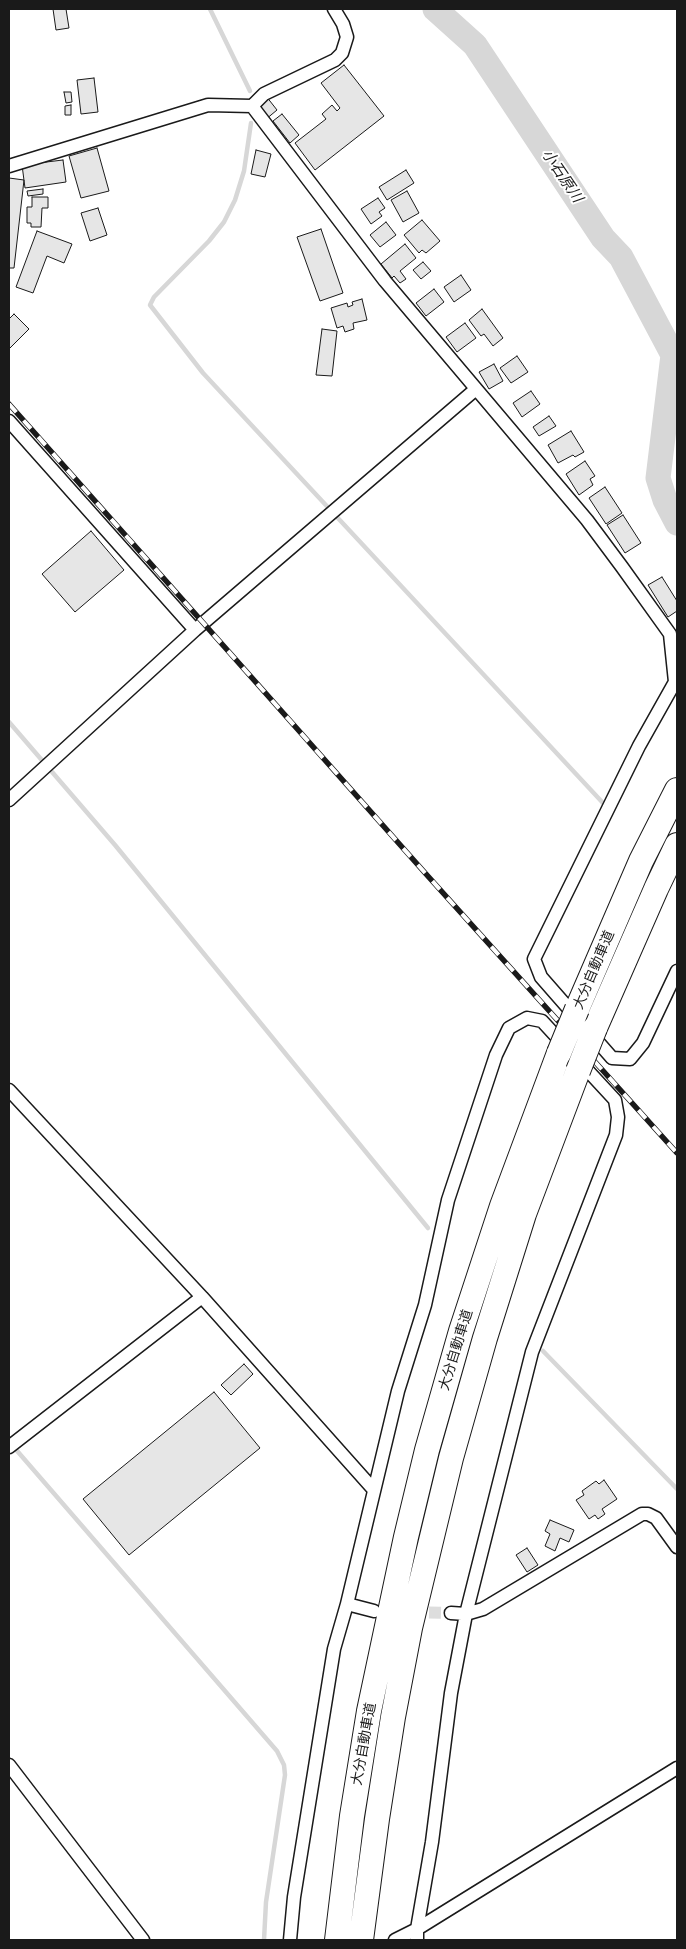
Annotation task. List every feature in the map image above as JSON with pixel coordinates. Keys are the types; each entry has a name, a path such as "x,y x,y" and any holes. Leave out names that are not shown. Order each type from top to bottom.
{"highway":[{"name":"大分自動車道","path":"336,1940 352,1816 369,1711 406,1537 427,1450 461,1331 502,1206 559,1054 641,861 677,790"},
{"name":"大分自動車道","path":"361,1940 393,1717 410,1628 450,1458 524,1214 595,1028 677,845"}],"street":[{"path":"9,166 208,105 252,106 264,94 334,60 342,53 347,37 343,24 334,9"},
{"path":"252,106 385,281 587,520 670,634 676,684 639,746 534,959 541,977 612,1058 630,1059 643,1043 677,971"},
{"path":"9,800 195,630 476,389"},
{"path":"9,421 195,630"},
{"path":"290,1940 294,1897 334,1649 347,1604 398,1391 425,1305 448,1200 496,1055 509,1028 527,1018 542,1021 615,1100 618,1117 616,1135 532,1352 466,1614 451,1693 432,1842 417,1935"},
{"path":"9,1090 202,1297 374,1490"},
{"path":"9,1447 202,1297"},
{"path":"451,1613 466,1614 483,1609 642,1514 648,1514 656,1518 677,1547"},
{"path":"347,1604 374,1610"},
{"path":"9,1765 143,1940"},
{"path":"395,1940 417,1935 677,1768"}],"building":[{"path":"53,9 66,9 69,28 56,30"},
{"path":"344,65 384,116 315,170 295,143 326,119 322,114 332,105 337,111 340,108 321,83"},
{"path":"94,78 98,112 81,114 77,80"},
{"path":"64,92 71,92 72,102 66,103"},
{"path":"266,96 277,110 265,120 253,105"},
{"path":"71,105 71,115 65,115 65,106"},
{"path":"282,114 299,135 290,143 273,121"},
{"path":"97,148 109,191 81,198 69,156"},
{"path":"256,150 271,154 265,177 251,174"},
{"path":"63,160 66,182 25,188 22,165"},
{"path":"406,170 414,183 387,200 379,187"},
{"path":"9,178 24,180 14,268 9,268"},
{"path":"43,189 43,194 28,196 27,191"},
{"path":"407,191 419,213 403,222 391,200"},
{"path":"32,197 48,197 48,208 42,208 41,227 31,227 31,223 27,223 27,207 32,207"},
{"path":"378,198 385,208 379,212 382,216 371,224 361,209"},
{"path":"98,208 107,235 90,241 81,213"},
{"path":"422,220 440,241 426,253 422,250 419,253 404,235"},
{"path":"386,222 396,235 380,247 370,235"},
{"path":"321,229 343,293 320,301 297,237"},
{"path":"37,231 72,244 64,263 47,256 33,293 16,287"},
{"path":"405,244 416,258 400,271 406,279 400,283 394,276 392,278 381,264"},
{"path":"423,262 431,271 421,279 413,270"},
{"path":"461,275 471,290 454,302 444,287"},
{"path":"434,289 444,302 426,316 416,303"},
{"path":"362,299 367,320 353,323 354,329 345,332 343,326 337,328 331,308 347,303 348,307 353,305 352,302"},
{"path":"482,309 503,338 493,346 484,334 481,336 469,320"},
{"path":"14,314 29,329 9,349 9,319"},
{"path":"465,323 476,338 457,352 446,337"},
{"path":"322,329 337,331 332,376 316,375"},
{"path":"517,356 528,372 511,383 500,368"},
{"path":"494,364 503,381 489,389 479,372"},
{"path":"531,391 540,404 522,417 513,403"},
{"path":"549,416 556,426 539,436 533,427"},
{"path":"571,431 584,452 575,457 573,455 558,463 548,445"},
{"path":"585,461 595,476 590,479 593,485 579,495 566,474"},
{"path":"605,487 622,513 606,524 589,498"},
{"path":"623,515 641,543 625,553 607,525"},
{"path":"91,531 124,570 75,612 42,574"},
{"path":"662,577 677,601 677,611 668,617 648,585"},
{"path":"244,1364 253,1374 231,1395 221,1385"},
{"path":"214,1392 260,1448 129,1555 83,1499"},
{"path":"604,1480 617,1499 602,1509 605,1514 598,1519 595,1515 589,1519 576,1500 584,1495 582,1491 596,1481 599,1484"},
{"path":"550,1520 574,1530 569,1542 560,1538 555,1551 545,1546 550,1534 545,1531"},
{"path":"527,1548 538,1565 527,1572 516,1555"}],"waterway":[{"path":"210,9 250,91"},
{"name":"小石原川","path":"435,9 475,45 603,238 621,257 673,355 658,478 665,500 677,523"},
{"path":"251,123 244,171 235,200 224,222 209,241 154,297 150,305 203,373 603,803"},
{"path":"9,722 115,845 428,1228"},
{"path":"543,1351 677,1489"},
{"path":"12,1445 277,1751 284,1765 285,1775 266,1902 264,1940"}],"tunnel":[{"path":"411,1612 451,1613"}],"railway":[{"path":"9,404 426,874 677,1153"}]}
